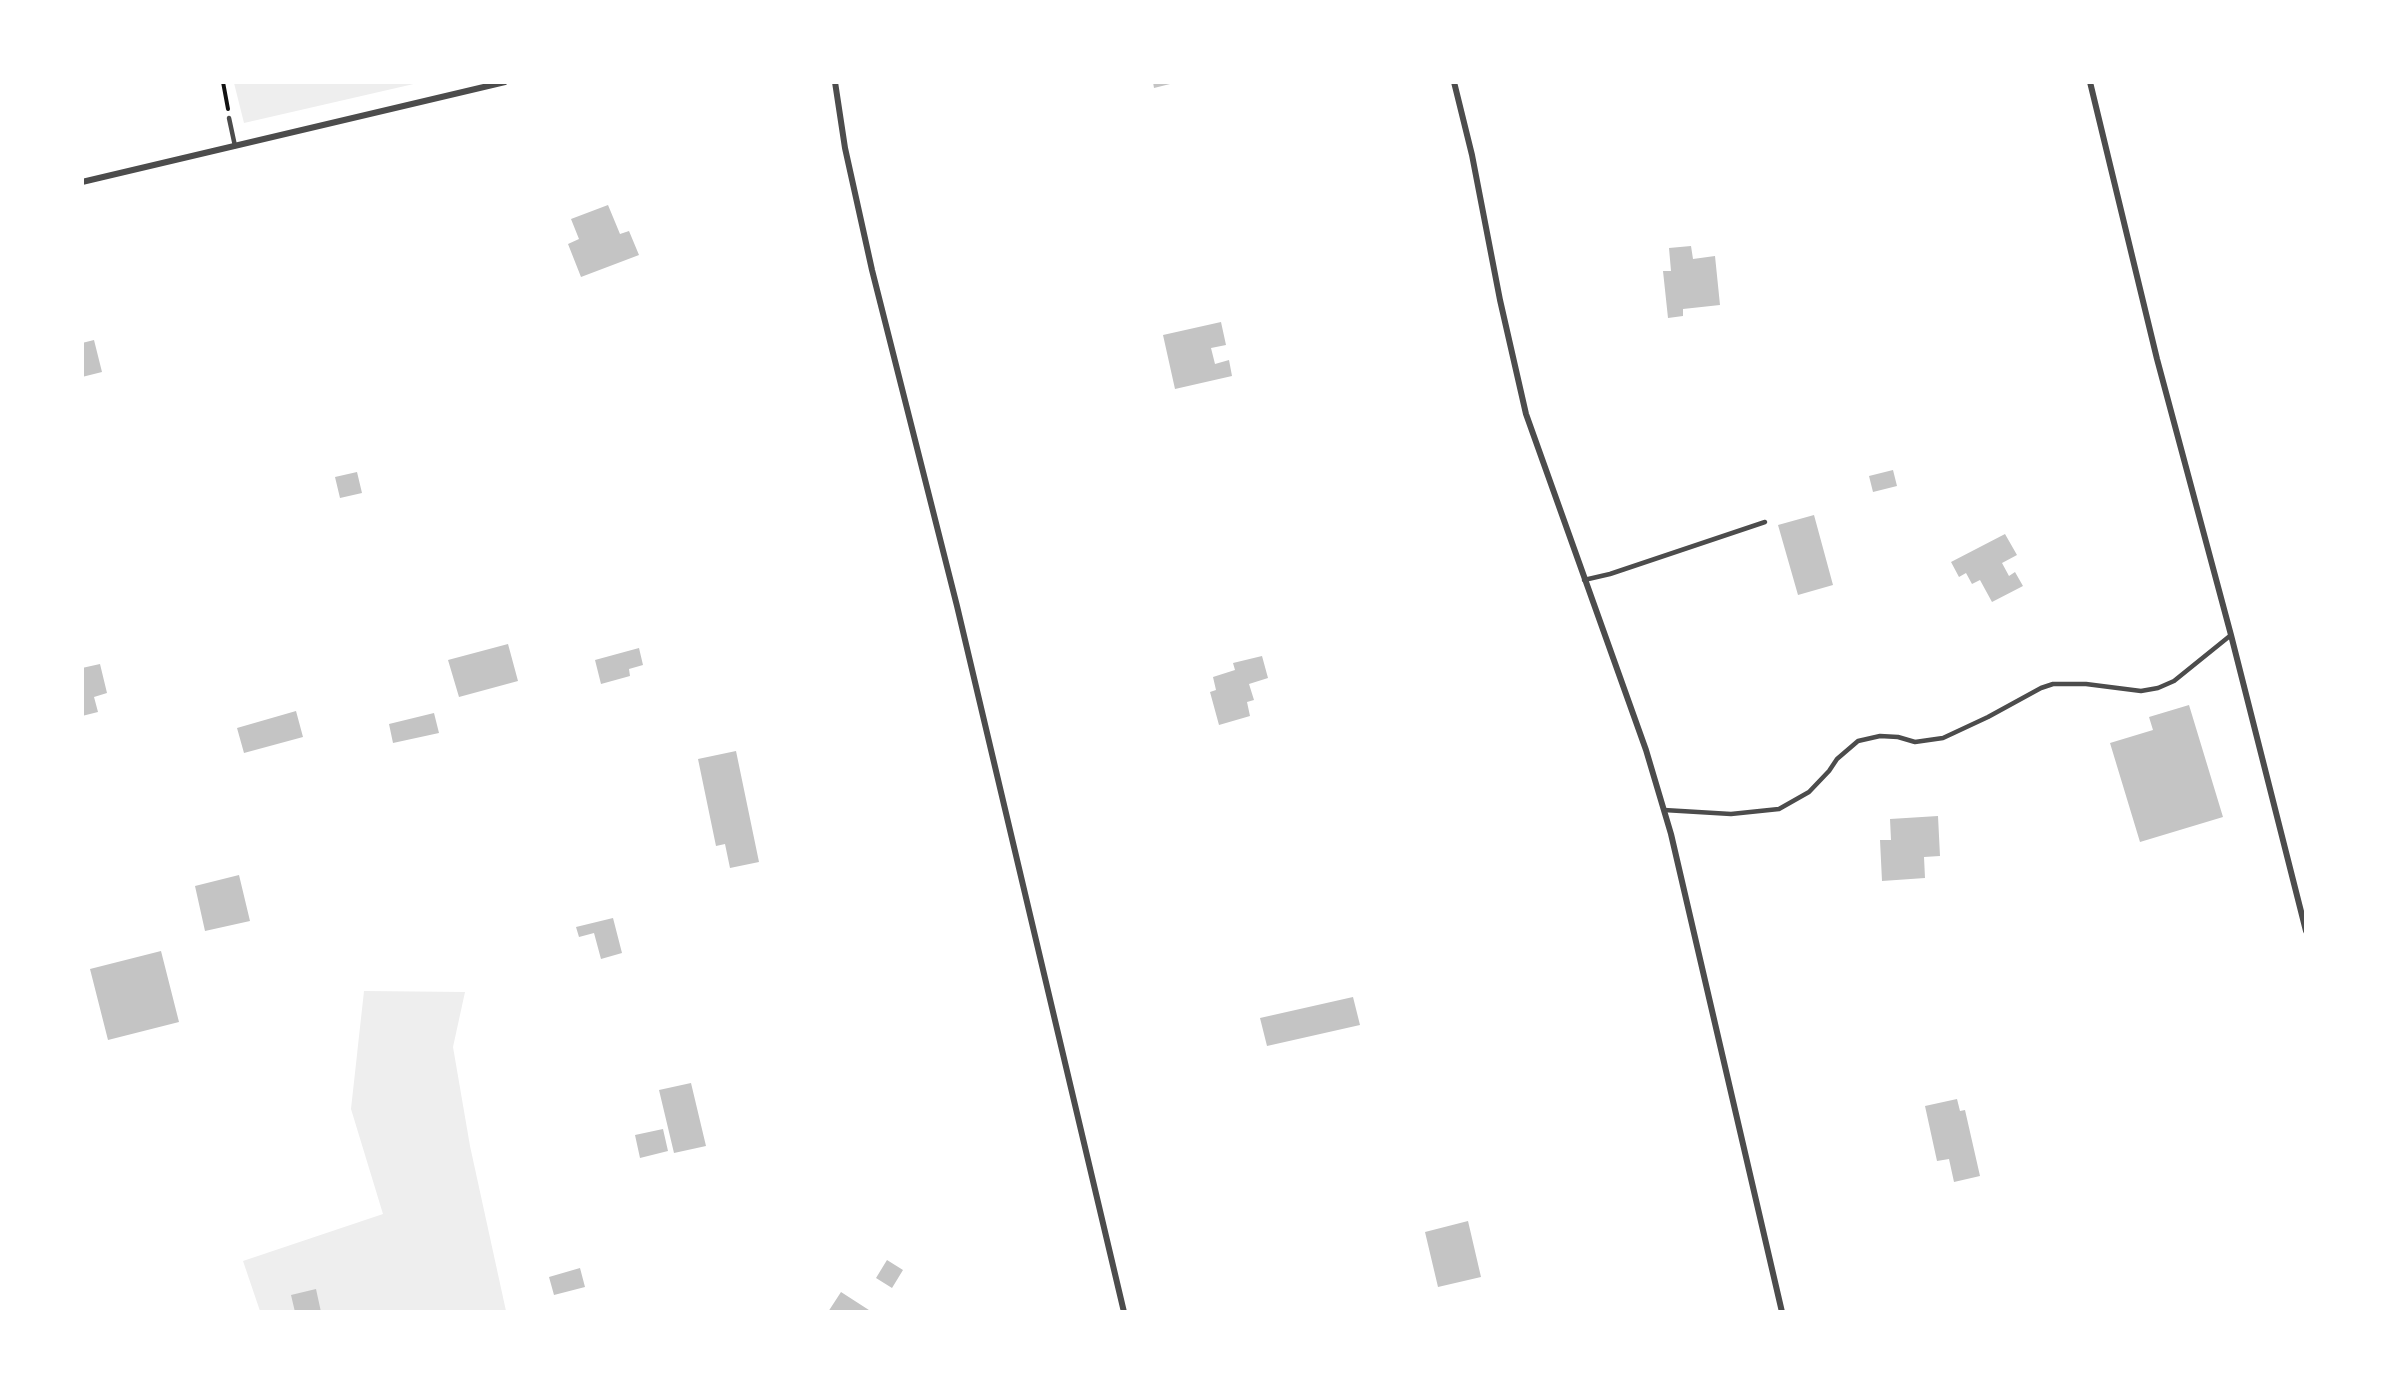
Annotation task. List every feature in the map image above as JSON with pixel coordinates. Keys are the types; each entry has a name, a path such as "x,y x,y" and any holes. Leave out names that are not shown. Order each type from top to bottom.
{"street":[{"path":"82,182 505,82"},
{"path":"835,82 845,148 872,270 957,606 1124,1311"},
{"path":"1454,82 1472,155 1500,300 1526,414 1646,750 1664,810 1782,1311"},
{"path":"2090,82 2157,359 2306,932"}],"lane":[{"path":"229,118 235,146"},
{"path":"1584,580 1610,574 1765,522"},
{"path":"1664,810 1731,814 1779,809 1809,792 1842,753 1858,741 1880,736 1898,737 1914,742 1943,738 2041,688 2054,684 2086,684 2140,691 2158,688 2174,681 2230,635"}],"path":[{"path":"223,82 229,118"}],"shaded area":[{"path":"234,82 418,83 244,123"},
{"path":"364,991 465,992 453,1047 470,1146 506,1311 260,1311 243,1261 383,1214 351,1109"}],"building":[{"path":"1153,82 1174,82 1174,83 1154,88"},
{"path":"608,205 620,234 629,231 639,255 581,277 568,244 579,239 571,219"},
{"path":"1691,246 1693,259 1715,256 1720,305 1683,309 1683,316 1668,318 1663,271 1671,271 1669,248"},
{"path":"1221,322 1226,345 1211,348 1215,364 1229,360 1232,376 1175,389 1163,335"},
{"path":"94,340 102,372 82,377 82,343"},
{"path":"1893,470 1897,486 1873,492 1869,476"},
{"path":"357,472 362,493 340,498 335,477"},
{"path":"1814,515 1833,585 1798,595 1778,525"},
{"path":"2005,534 2017,555 2002,563 2009,576 2015,572 2023,586 1992,602 1980,580 1972,584 1966,573 1959,577 1951,562"},
{"path":"508,644 518,681 459,697 448,660"},
{"path":"639,648 643,665 629,669 630,676 601,684 595,660"},
{"path":"1262,656 1268,678 1249,684 1254,700 1247,702 1250,716 1219,725 1210,692 1216,690 1213,677 1235,670 1233,663"},
{"path":"100,664 107,693 94,697 98,712 82,716 82,668"},
{"path":"2189,705 2223,817 2140,842 2110,743 2153,730 2149,717"},
{"path":"296,711 303,737 244,753 237,728"},
{"path":"434,713 439,733 393,743 389,724"},
{"path":"736,751 759,862 730,868 725,844 716,846 698,759"},
{"path":"1938,816 1940,856 1924,857 1925,878 1882,881 1880,840 1891,840 1890,819"},
{"path":"239,875 250,921 205,931 195,886"},
{"path":"613,918 622,953 601,959 594,933 579,937 576,927"},
{"path":"161,951 179,1022 108,1040 90,969"},
{"path":"1353,997 1360,1025 1267,1046 1260,1018"},
{"path":"691,1083 706,1146 674,1153 659,1090"},
{"path":"1957,1099 1960,1111 1965,1110 1980,1176 1954,1182 1949,1159 1937,1161 1925,1106"},
{"path":"663,1129 668,1151 640,1158 635,1135"},
{"path":"1468,1221 1481,1277 1438,1287 1425,1232"},
{"path":"887,1260 903,1270 892,1288 876,1278"},
{"path":"580,1268 585,1287 554,1295 549,1277"},
{"path":"316,1289 321,1312 295,1312 291,1295"},
{"path":"841,1292 872,1312 828,1312"}]}
